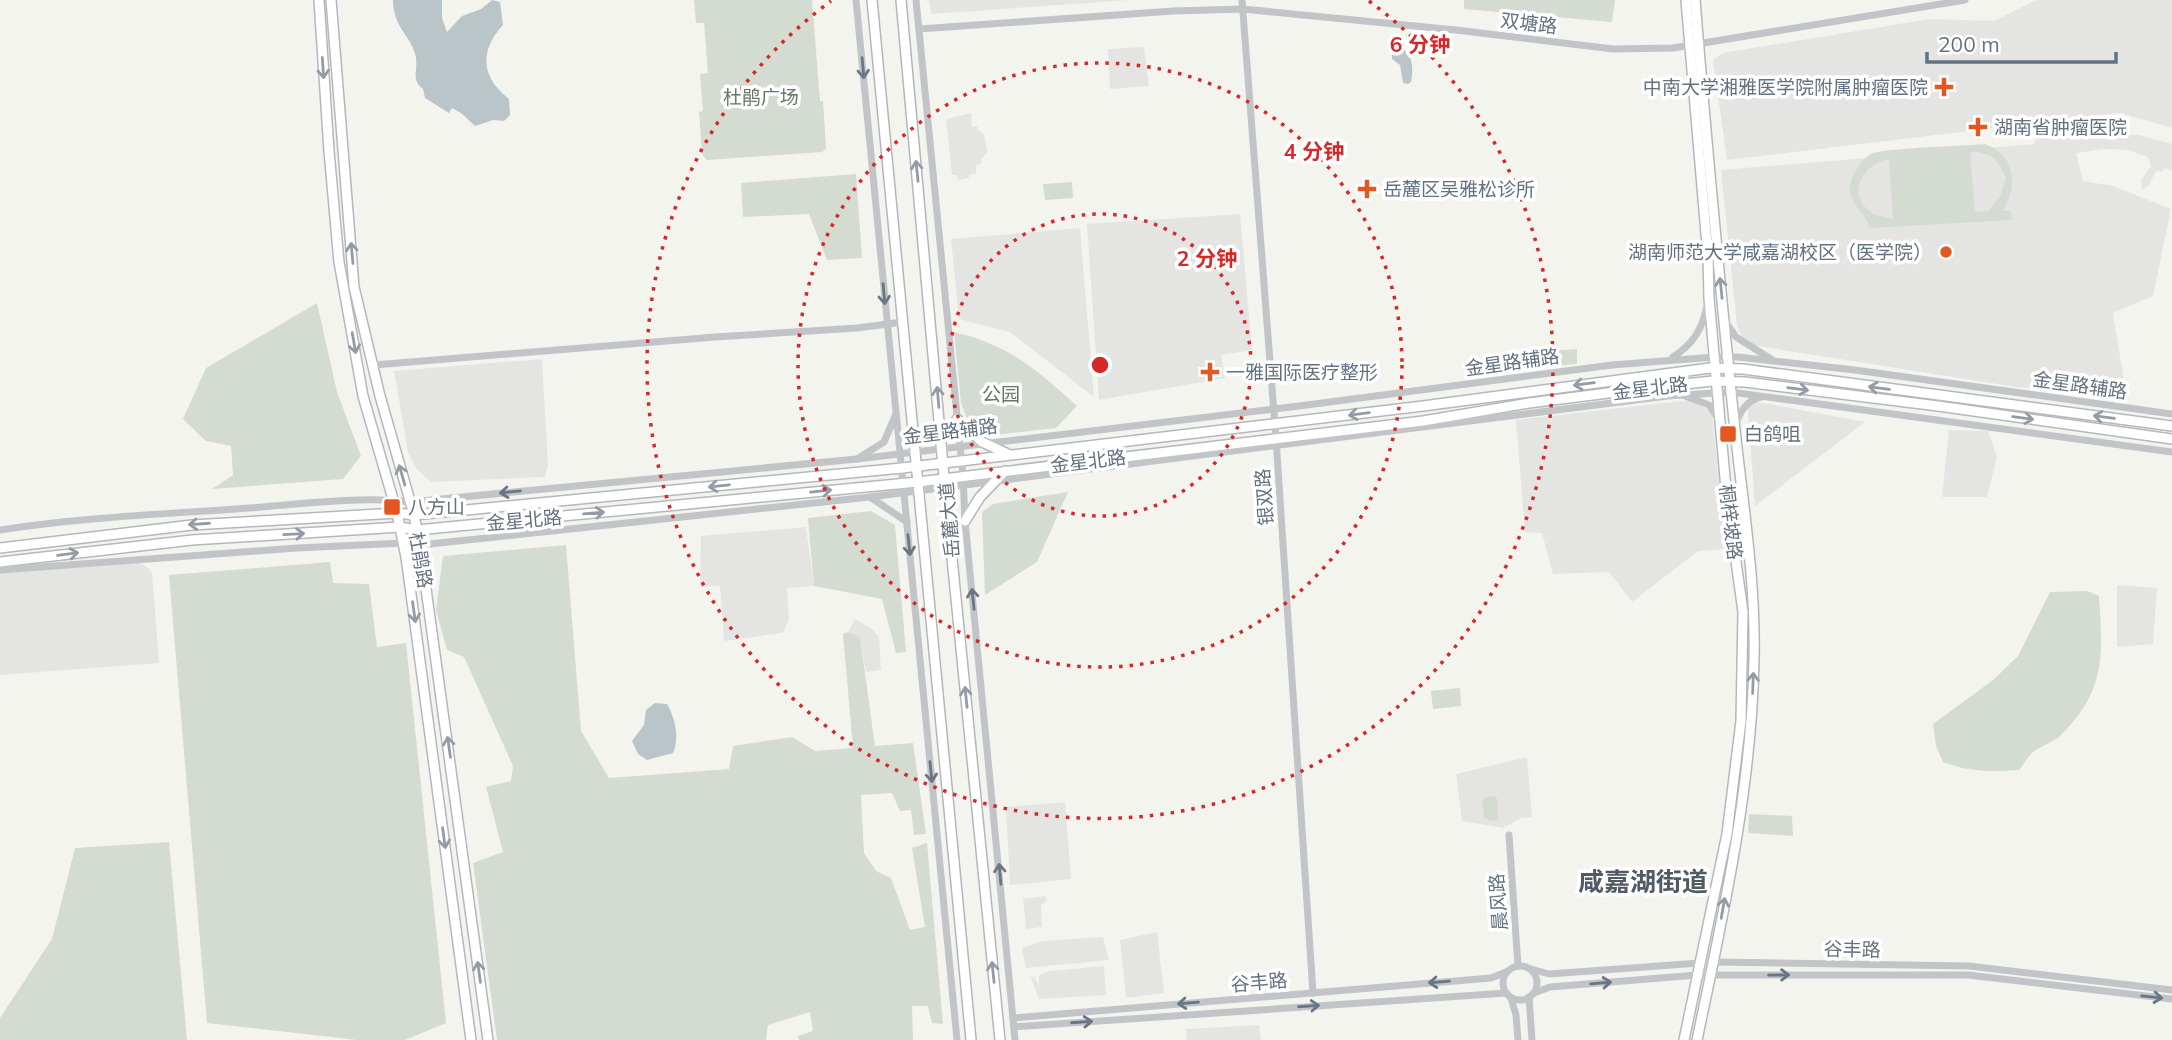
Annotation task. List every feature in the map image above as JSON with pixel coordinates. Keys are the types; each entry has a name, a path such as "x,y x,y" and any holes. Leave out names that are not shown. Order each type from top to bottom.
{"main road":[{"name":"杜鹃路","path":"319,0 339,261 363,396 403,543 471,1040"},
{"name":"杜鹃路","path":"331,0 354,286 420,545 488,1040"},
{"name":"岳麓大道","path":"872,0 971,1040"},
{"name":"岳麓大道","path":"901,0 1000,1040"},
{"name":"桐梓坡路","path":"1686,0 1695,44 1747,529 1754,656 1752,710 1740,814 1697,1040"},
{"name":"桐梓坡路","path":"1684,1040 1727,834 1741,721 1742,612 1709,298 1695,0"},
{"name":"金星北路","path":"0,548 192,525 414,514 902,468 1715,368 2172,426"},
{"name":"金星北路","path":"0,562 192,540 400,527 416,530 904,483 918,487 963,481 1005,471 1277,442 1423,421 1529,402 1717,381 1938,406 2172,439"},
{"path":"957,419 985,443 1009,455"},
{"path":"965,521 980,496 1005,471"}],"street":[{"path":"856,0 957,1040"},
{"path":"916,0 1015,1040"},
{"name":"双塘路","path":"919,29 1242,4 1613,49 1673,48 1965,0"},
{"name":"银双路","path":"1242,4 1277,442 1313,993"},
{"path":"1670,359 1694,341 1704,321 1709,298"},
{"path":"1725,321 1736,338 1775,361"},
{"path":"374,365 903,322"},
{"name":"金星路辅路","path":"0,530 51,522 393,500 410,502 857,459 1670,359 1728,357 1775,361 2172,414"},
{"path":"963,481 996,481 1277,442 1717,391 2172,452"},
{"path":"1681,395 1709,405 1720,421"},
{"path":"1734,426 1748,402 1764,396"},
{"path":"857,459 884,442 897,414"},
{"path":"0,570 297,548 403,543 420,545 905,494 918,487"},
{"path":"870,497 907,522"},
{"name":"晨风路","path":"1509,835 1518,965"},
{"name":"谷丰路","path":"1531,969 1549,974 1700,962 1969,966 2172,990"},
{"path":"1518,1040 1516,1015 1502,982 1506,972 1518,965 1531,969 1536,978 1532,995 1532,1040"},
{"name":"谷丰路","path":"1013,1018 1491,978 1506,972"},
{"name":"谷丰路","path":"1532,995 1550,987 1697,975 1968,975 2172,999"},
{"path":"1508,995 1520,1000 1532,995"},
{"name":"谷丰路","path":"1014,1027 1508,995"}],"shaded area":[{"path":"393,0 442,0 442,18 447,32 462,16 481,9 492,0 500,2 503,25 490,44 486,64 493,82 509,99 510,115 504,121 493,120 475,126 461,113 452,108 449,113 425,98 416,79 414,51 399,26"},
{"path":"929,0 1130,0 931,14"},
{"name":"中南大学湘雅医学院附属肿瘤医院","path":"2036,0 2172,0 2172,128 2120,113 1727,160 1713,60 1723,53 1929,19 1994,21"},
{"path":"1144,47 1149,86 1110,89 1108,49"},
{"path":"1404,49 1410,56 1412,65 1411,82 1408,84 1403,83 1400,65 1392,59 1395,50"},
{"path":"971,113 972,127 977,126 984,134 987,152 981,164 976,165 976,174 969,174 969,178 958,180 957,175 952,175 946,119"},
{"name":"湖南师范大学咸嘉湖校区（医学院）","path":"2085,132 2139,135 2172,144 2172,171 2165,168 2162,172 2156,171 2149,185 2142,190 2141,180 2151,166 2148,157 2127,150 2104,149 2076,153 2083,181 2113,186 2171,209 2153,296 2113,313 2126,394 2016,387 1745,344 1737,326 1721,170 2034,144 2037,137 2057,138"},
{"path":"1240,214 1252,350 1221,355 1225,378 1099,400 1087,224"},
{"path":"1080,228 1094,397 1010,332 959,319 951,239"},
{"path":"542,359 548,465 545,477 431,482 416,468 408,452 394,371"},
{"path":"1690,400 1712,412 1726,549 1698,551 1632,602 1609,572 1553,574 1542,533 1525,532 1516,420"},
{"path":"1747,400 1865,422 1755,506"},
{"path":"1949,430 1988,431 1997,457 1987,497 1942,497"},
{"path":"806,527 814,586 787,588 789,619 783,633 724,641 720,586 700,587 701,536"},
{"path":"135,561 146,566 152,573 159,663 0,675 0,571"},
{"path":"2117,585 2157,588 2153,644 2117,647"},
{"path":"855,619 871,628 879,637 881,670 866,672 860,637 848,632"},
{"path":"655,703 667,704 674,722 676,741 673,753 647,760 638,754 632,741 644,725 646,710"},
{"path":"1527,757 1532,817 1521,818 1503,828 1462,821 1456,774"},
{"path":"1065,802 1071,879 1010,885 1006,807"},
{"path":"1045,896 1047,901 1041,905 1042,927 1026,929 1023,899"},
{"path":"1157,932 1164,993 1126,998 1120,940"},
{"path":"1103,937 1109,960 1026,968 1022,948 1043,941"},
{"path":"1104,966 1106,995 1039,999 1030,974 1039,984 1039,975 1050,971"},
{"path":"1259,1025 1261,1040 1187,1040 1186,1029"}],"green space":[{"name":"杜鹃广场","path":"694,0 812,0 826,149 822,152 707,160 702,154 699,112 703,111 700,74 708,73 704,23 696,23"},
{"path":"1464,0 1615,0 1612,22 1464,9"},
{"path":"1985,144 2003,156 2011,172 2011,191 2003,211 2011,211 2012,220 1869,228 1851,197 1853,175 1871,154 1891,150","holes":["1970,152 1983,153 1993,158 2006,177 2000,197 1988,211 1975,212","1889,159 1893,219 1870,211 1858,193 1862,178 1880,161"]},
{"path":"856,174 862,258 827,260 809,214 743,217 741,183"},
{"path":"1072,182 1073,198 1045,200 1043,184"},
{"path":"317,303 337,392 361,456 343,479 212,489 233,475 231,446 206,441 183,419 206,368"},
{"name":"公园","path":"954,332 991,344 1021,360 1077,406 1056,428 995,435 979,431 969,424 961,403"},
{"path":"1577,349 1577,364 1536,367 1535,352"},
{"path":"1068,492 1037,562 985,595 982,512 993,504"},
{"path":"871,511 895,525 906,652 896,653 882,599 814,586 808,518"},
{"path":"566,545 581,731 609,778 729,769 733,746 792,737 815,751 853,748 843,634 848,632 860,637 875,746 913,743 926,834 914,835 911,810 900,811 892,793 861,795 864,853 876,871 891,878 910,930 925,927 912,848 927,843 943,1024 932,1023 928,1006 912,1006 913,1040 799,1040 798,1036 813,1031 810,1012 768,1025 766,1040 497,1040 473,863 503,852 486,787 511,781 513,766 464,657 447,650 436,610 443,556"},
{"path":"330,562 333,583 369,584 377,647 406,643 446,1023 405,1040 357,1040 207,1023 169,575"},
{"path":"2087,591 2099,596 2101,655 2094,688 2075,720 2060,736 2032,753 2019,770 1980,771 1943,762 1936,746 1933,724 1993,680 2018,656 2050,592"},
{"path":"1460,688 1461,706 1433,709 1431,691"},
{"path":"1494,796 1498,800 1498,820 1490,821 1484,817 1482,800"},
{"path":"1749,814 1792,816 1793,836 1748,833"},
{"path":"169,842 187,1040 0,1040 0,1018 52,939 75,848"}],"place":[{"name":"中南大学湘雅医学院附属肿瘤医院","path":"1944,87"},
{"name":"湖南省肿瘤医院","path":"1978,127"},
{"name":"岳麓区吴雅松诊所","path":"1367,189"},
{"name":"湖南师范大学咸嘉湖校区（医学院）","path":"1946,252"},
{"name":"一雅国际医疗整形","path":"1210,372"},
{"name":"白鸽咀","path":"1728,434"},
{"name":"八方山","path":"392,507"}],"district":[{"name":"咸嘉湖街道","path":"1643,882"}]}
